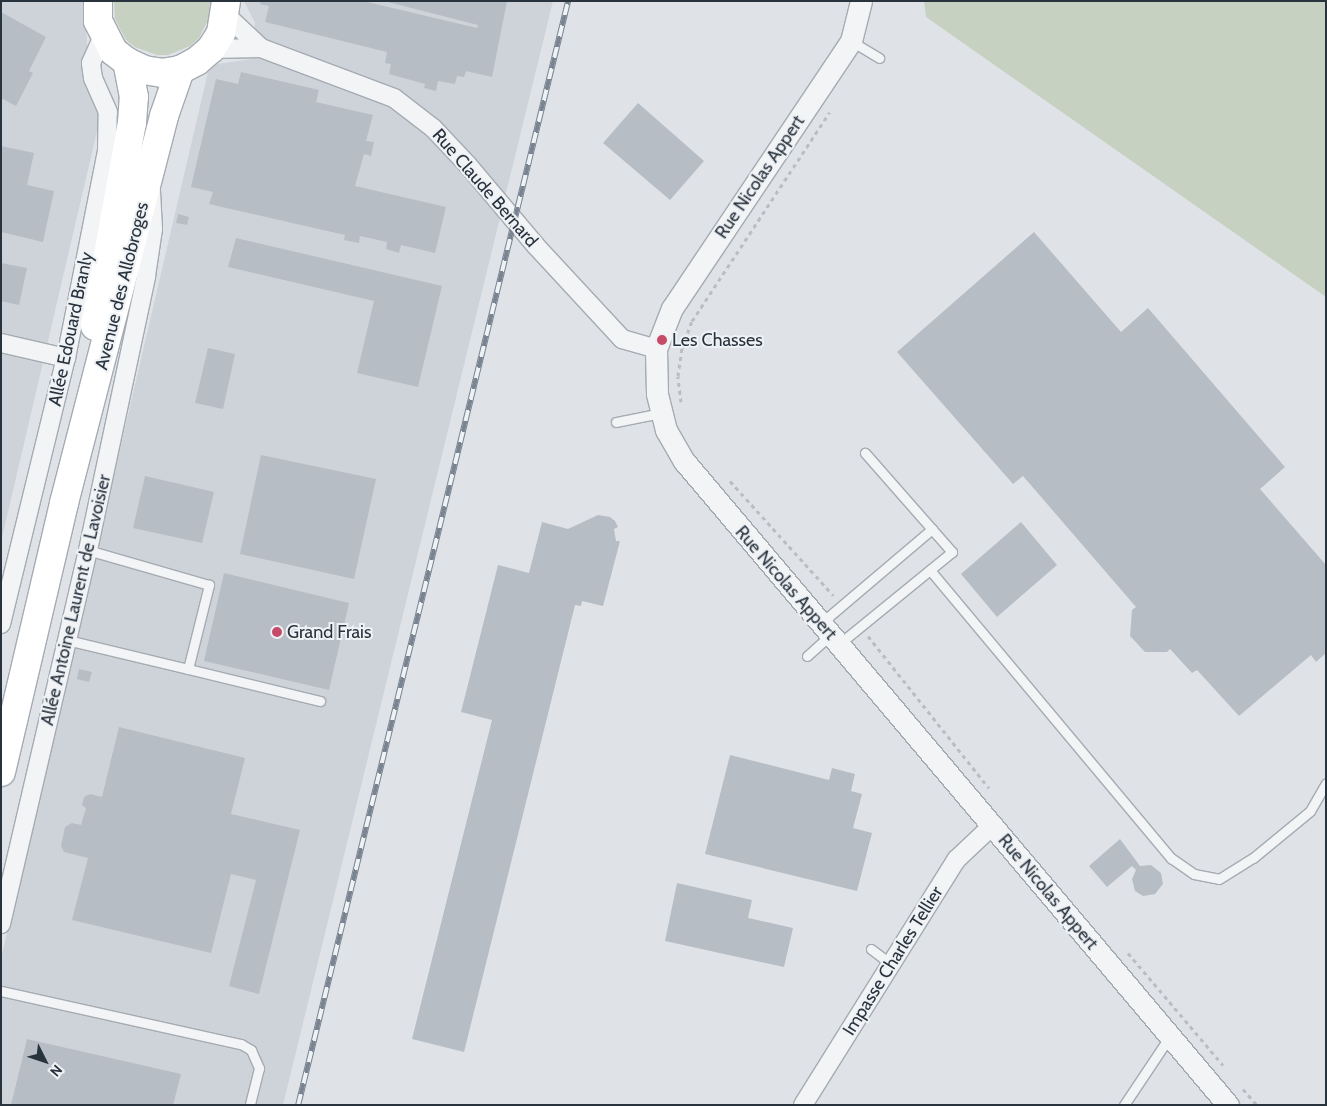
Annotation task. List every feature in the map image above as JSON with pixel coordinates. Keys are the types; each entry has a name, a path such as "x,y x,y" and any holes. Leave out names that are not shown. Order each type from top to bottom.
{"main road":[{"path":"96,2 103,36 113,51 127,62 144,70 162,72 180,70 197,61 211,49 221,33 226,8"},
{"name":"Avenue des Allobroges","path":"64,503 81,393 126,161 134,97 127,62"},
{"name":"Avenue des Allobroges","path":"1,772 64,503 132,251 174,81 180,70"}],"street":[{"name":"Rue Nicolas Appert","path":"861,1 851,41 672,308 656,349 657,394 661,413 678,454 1228,1105"},
{"name":"Rue Claude Bernard","path":"226,8 262,48"},
{"name":"Allée Edouard Branly","path":"1,624 66,358 110,130 108,112 93,78 91,64 103,36"},
{"name":"Rue Claude Bernard","path":"211,49 262,48 394,98 433,128 468,164 530,240 622,340 656,349"},
{"path":"126,161 128,199 123,231 146,276"},
{"name":"Allée Antoine Laurent de Lavoisier","path":"1,924 88,550 146,276 153,229 149,178"},
{"path":"1,343 66,358"},
{"name":"Impasse Charles Tellier","path":"803,1105 957,859 992,826"}],"lane":[{"path":"851,41 879,58"},
{"path":"616,422 661,413"},
{"path":"830,635 930,570 952,552 865,453"},
{"path":"807,656 830,635 932,529"},
{"path":"88,550 209,585 188,669"},
{"path":"930,570 1171,858 1194,874 1219,878 1253,858 1310,811 1326,783"},
{"path":"67,640 320,701"},
{"path":"871,948 891,964"},
{"path":"1,991 241,1044 251,1050 259,1068 250,1105"},
{"path":"1124,1105 1170,1036"}],"shaded area":[{"path":"1,1 85,1 88,69 102,110 1,542"},
{"path":"244,1 553,1 283,1105 1,1105 1,959 208,72 217,64 252,59 255,23"}],"green space":[{"path":"114,1 210,1 209,18 199,38 190,46 168,55 157,55 135,47 126,40 115,19"},
{"path":"924,1 1326,1 1326,297 926,17"}],"building":[{"path":"261,1 363,1 477,28 478,25 384,1 507,1 492,77 466,71 464,77 457,76 455,84 438,81 436,91 424,88 425,84 389,74 391,64 385,63 387,52 265,22 269,6 260,4"},
{"path":"1,12 46,37 29,71 33,73 16,106 1,98"},
{"path":"241,72 319,90 316,102 373,115 366,141 374,142 371,156 364,154 355,186 446,207 435,253 401,245 399,253 386,249 387,242 360,236 359,243 344,240 345,235 209,204 213,192 191,187 216,79 238,84"},
{"path":"638,103 704,161 670,200 603,143"},
{"path":"1,146 34,153 27,185 54,191 43,242 1,232"},
{"path":"178,214 189,217 187,225 176,223"},
{"path":"1034,232 1121,332 1148,308 1285,467 1260,489 1326,565 1326,653 1316,662 1311,655 1239,716 1197,670 1192,673 1170,649 1167,652 1145,652 1130,636 1132,610 1136,607 1023,476 1013,484 897,352"},
{"path":"236,238 442,286 418,387 357,373 374,301 228,267"},
{"path":"1,263 27,268 19,305 1,301"},
{"path":"208,348 235,354 223,409 195,403"},
{"path":"261,455 376,479 354,579 240,554"},
{"path":"145,476 214,492 202,543 133,528"},
{"path":"598,515 610,517 615,521 618,527 614,529 616,541 620,541 603,606 582,601 581,606 575,605 464,1052 412,1039 492,720 461,712 498,565 529,573 542,522 568,529"},
{"path":"1021,522 1057,565 997,617 961,574"},
{"name":"Grand Frais","path":"224,573 349,603 329,690 204,661"},
{"path":"79,669 92,672 89,682 77,679"},
{"path":"119,727 245,758 231,814 300,830 259,994 229,986 256,880 231,874 211,953 72,920 88,858 64,852 61,846 65,827 72,823 81,825 86,808 82,805 84,797 90,794 102,797"},
{"path":"730,755 829,780 832,768 855,774 851,791 862,794 853,828 872,833 857,891 705,854"},
{"path":"1120,839 1140,866 1151,865 1161,873 1163,884 1155,894 1143,896 1135,891 1132,879 1136,870 1132,866 1107,887 1089,866"},
{"path":"677,883 752,900 748,918 793,928 784,967 665,941"},
{"path":"27,1039 181,1074 173,1105 11,1105"}],"railway":[{"path":"298,1105 568,1"}],"place":[{"name":"Les Chasses","path":"662,340"},
{"name":"Grand Frais","path":"277,632"}]}
